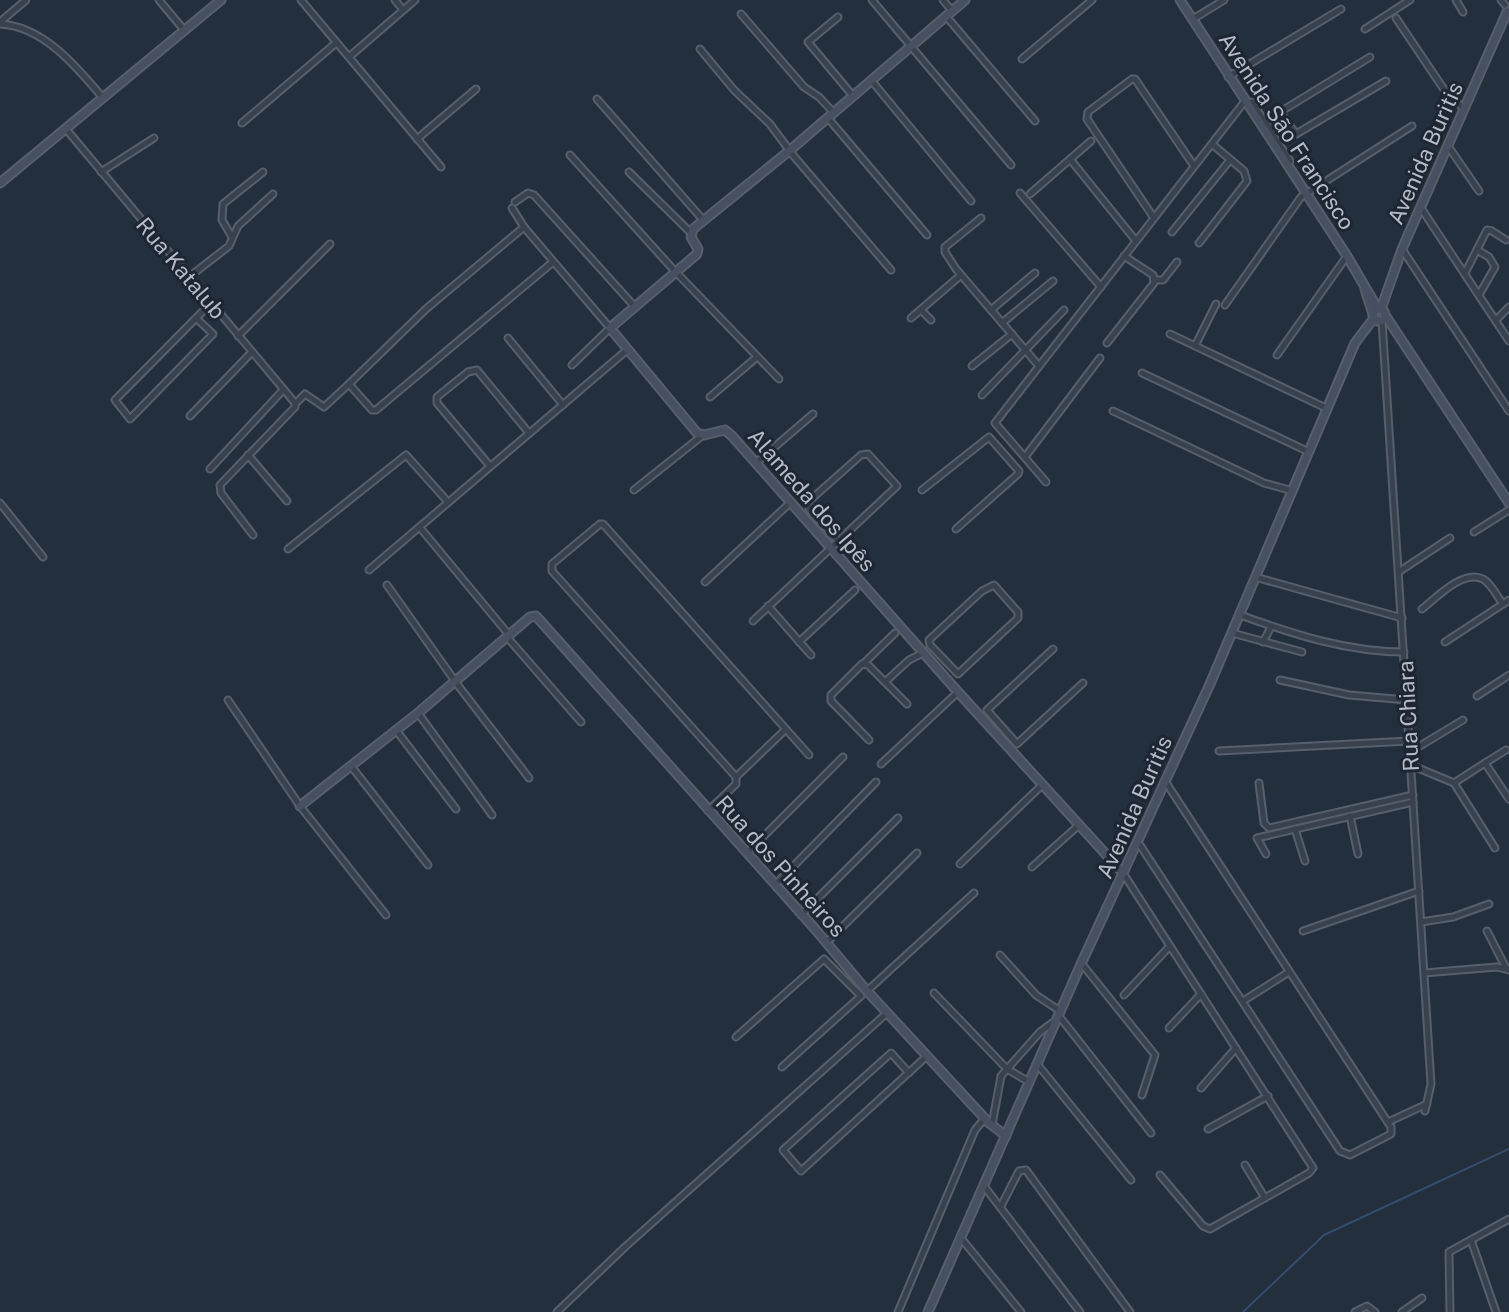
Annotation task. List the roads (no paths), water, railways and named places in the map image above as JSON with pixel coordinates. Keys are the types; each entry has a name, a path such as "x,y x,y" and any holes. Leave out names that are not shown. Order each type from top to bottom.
{"street":[{"path":"0,23 26,0"},
{"path":"159,0 185,30"},
{"path":"0,183 221,0"},
{"path":"301,0 441,167"},
{"path":"395,0 403,10"},
{"path":"349,57 415,0"},
{"path":"872,0 1011,165"},
{"path":"943,0 949,13 1035,121"},
{"path":"691,233 965,0"},
{"path":"1022,59 1092,0"},
{"name":"Avenida São Francisco","path":"1180,0 1267,129 1347,256 1379,314 1509,503"},
{"path":"1193,19 1224,0"},
{"path":"1365,29 1410,0"},
{"path":"1456,0 1463,12"},
{"name":"Avenida Buritis","path":"928,1312 1081,964 1258,578 1355,343 1379,314 1402,249 1506,7"},
{"path":"1231,75 1341,9"},
{"path":"741,14 831,115 927,235"},
{"path":"838,17 808,42 853,96"},
{"path":"1396,18 1445,91 1463,108"},
{"path":"0,23 24,29 58,50 103,98"},
{"path":"242,123 336,43"},
{"path":"700,49 734,90 770,124 789,151 891,270"},
{"path":"1370,57 1280,112 1287,123 1296,134 1386,81"},
{"path":"1154,218 1087,119 1089,110 1132,79 1138,82 1194,166"},
{"path":"871,80 971,201"},
{"path":"417,139 476,89"},
{"path":"597,99 704,221"},
{"path":"1046,482 995,423 1194,166 1249,101"},
{"path":"1287,123 1267,129 1290,161"},
{"path":"1225,305 1305,193 1412,126"},
{"name":"Rua Katalub","path":"66,129 295,406"},
{"path":"101,172 154,138"},
{"path":"1030,194 1091,141"},
{"path":"1199,243 1247,181 1244,171 1212,144"},
{"path":"1447,145 1479,191"},
{"path":"570,155 779,379"},
{"path":"1070,159 1136,241"},
{"path":"1172,232 1230,160"},
{"path":"232,238 222,220 223,204 263,172"},
{"path":"572,365 610,328 698,253 691,233 629,172"},
{"path":"634,490 704,435 694,430 524,227 514,205 528,193 534,195 635,307"},
{"path":"1020,193 1101,287"},
{"path":"189,277 229,246 238,226 273,194"},
{"path":"1421,208 1509,341"},
{"path":"981,218 944,250 961,275 1040,366"},
{"path":"253,535 219,489 223,481 305,394 324,407 426,309 524,227"},
{"path":"1465,273 1487,230 1506,240"},
{"path":"238,336 330,244"},
{"path":"1402,249 1509,411"},
{"path":"1477,250 1489,257 1495,267 1479,295"},
{"path":"1124,256 1153,275 1155,280"},
{"path":"1277,355 1347,256"},
{"path":"349,384 372,410 376,410 553,262"},
{"path":"1155,280 1163,280 1177,262"},
{"path":"991,310 1035,273"},
{"path":"911,318 961,275"},
{"path":"1107,343 1155,280"},
{"path":"1002,323 1053,281"},
{"path":"196,318 213,334 130,419 115,400 196,318 211,303"},
{"path":"1195,346 1216,304"},
{"path":"1496,320 1509,307"},
{"path":"921,310 931,320"},
{"path":"982,395 1064,310"},
{"name":"Rua Chiara","path":"1379,314 1400,571 1431,1084 1425,1111"},
{"path":"972,366 1012,334"},
{"path":"1170,334 1329,410"},
{"path":"508,338 563,405"},
{"path":"369,570 627,350"},
{"path":"190,416 252,352"},
{"path":"710,397 757,357"},
{"path":"1025,457 1100,358"},
{"path":"490,466 437,403 437,397 468,372 477,370 529,433"},
{"path":"1142,373 1309,452"},
{"path":"210,469 283,390"},
{"path":"1113,411 1264,483 1293,491"},
{"path":"757,462 813,414"},
{"path":"922,490 999,428"},
{"name":"Alameda dos Ipês","path":"704,435 727,431 757,462 1040,787 1123,873"},
{"path":"956,529 1018,474 1019,471 989,437"},
{"path":"753,621 832,549 897,486 868,454 861,455 808,502 809,509 839,542"},
{"path":"248,455 287,501"},
{"path":"288,549 406,455 448,502"},
{"path":"705,582 791,502"},
{"path":"0,503 43,557"},
{"path":"1474,532 1509,510"},
{"path":"708,811 736,784 736,777 551,569 552,564 600,524 606,526 809,755"},
{"path":"422,530 581,722"},
{"path":"1400,571 1450,538"},
{"path":"1422,609 1465,578 1475,577 1489,584 1506,602 1445,642"},
{"path":"1258,578 1402,618"},
{"path":"387,585 529,778"},
{"path":"994,585 1018,612 1018,618 960,674 941,658 928,643 929,640 982,591 994,585"},
{"path":"799,642 855,590"},
{"path":"768,606 811,655"},
{"path":"1239,614 1271,627 1353,649 1404,652"},
{"name":"Rua dos Pinheiros","path":"508,636 533,616 538,618 867,991 985,1118 1006,1136"},
{"path":"1263,642 1271,627"},
{"path":"869,740 830,698 895,633"},
{"path":"1231,633 1302,652"},
{"path":"300,806 418,713 508,636"},
{"path":"1053,649 987,710 1001,726 1017,744 1083,683"},
{"path":"885,682 909,660 923,653"},
{"path":"933,664 941,658"},
{"path":"862,664 868,665 907,704"},
{"path":"1477,696 1509,675"},
{"path":"1280,680 1349,695 1407,700"},
{"path":"881,764 958,692"},
{"path":"228,700 300,806 386,915"},
{"path":"418,713 492,815"},
{"path":"1410,752 1463,720"},
{"path":"996,734 1001,726"},
{"path":"736,777 786,729"},
{"path":"396,730 456,809"},
{"path":"1219,751 1409,741"},
{"path":"1454,783 1506,750"},
{"path":"747,853 843,757"},
{"path":"1485,763 1509,799"},
{"path":"1411,765 1454,783 1495,848"},
{"path":"351,766 428,865"},
{"path":"1138,842 1343,1153 1350,1155 1390,1135 1392,1130 1388,1122 1165,780"},
{"path":"775,885 876,782"},
{"path":"1259,783 1264,823 1269,828 1413,798"},
{"path":"960,864 1040,787"},
{"path":"1266,854 1257,838 1413,798"},
{"path":"1350,816 1358,854"},
{"path":"801,915 898,818"},
{"path":"1032,867 1079,825"},
{"path":"1295,829 1305,861"},
{"path":"736,1037 824,959 827,944 917,853"},
{"path":"1123,873 1313,1169 1210,1229 1206,1229 1160,1175"},
{"path":"1303,931 1419,891"},
{"path":"867,991 974,893"},
{"path":"1421,922 1453,917 1489,904"},
{"path":"1424,973 1508,969 1487,931"},
{"path":"1124,995 1170,946"},
{"path":"1000,955 1059,1015 1151,1133"},
{"path":"782,1067 861,996 824,959"},
{"path":"1081,964 1155,1055 1142,1095"},
{"path":"1243,1001 1289,972"},
{"path":"934,993 1007,1069 1030,1082"},
{"path":"1169,1028 1201,994"},
{"path":"557,1312 625,1247 887,1013"},
{"path":"992,1125 1001,1076 1059,1015"},
{"path":"1201,1088 1236,1048"},
{"path":"909,1073 891,1053 783,1150 801,1171 909,1073 927,1056"},
{"path":"1038,1065 1131,1180"},
{"path":"1208,1129 1268,1096"},
{"path":"1388,1122 1428,1104"},
{"path":"898,1312 975,1130 985,1118"},
{"path":"1245,1165 1265,1198"},
{"path":"1001,1206 1019,1171 1026,1170 1130,1312"},
{"path":"984,1186 1080,1312"},
{"path":"1450,1312 1448,1253 1509,1219"},
{"path":"960,1237 1021,1312"},
{"path":"1471,1240 1496,1312"},
{"path":"1402,1312 1422,1298"},
{"path":"1355,1312 1364,1306 1371,1307 1375,1312"}],"waterway":[{"path":"1243,1312 1324,1235 1509,1149"}]}
